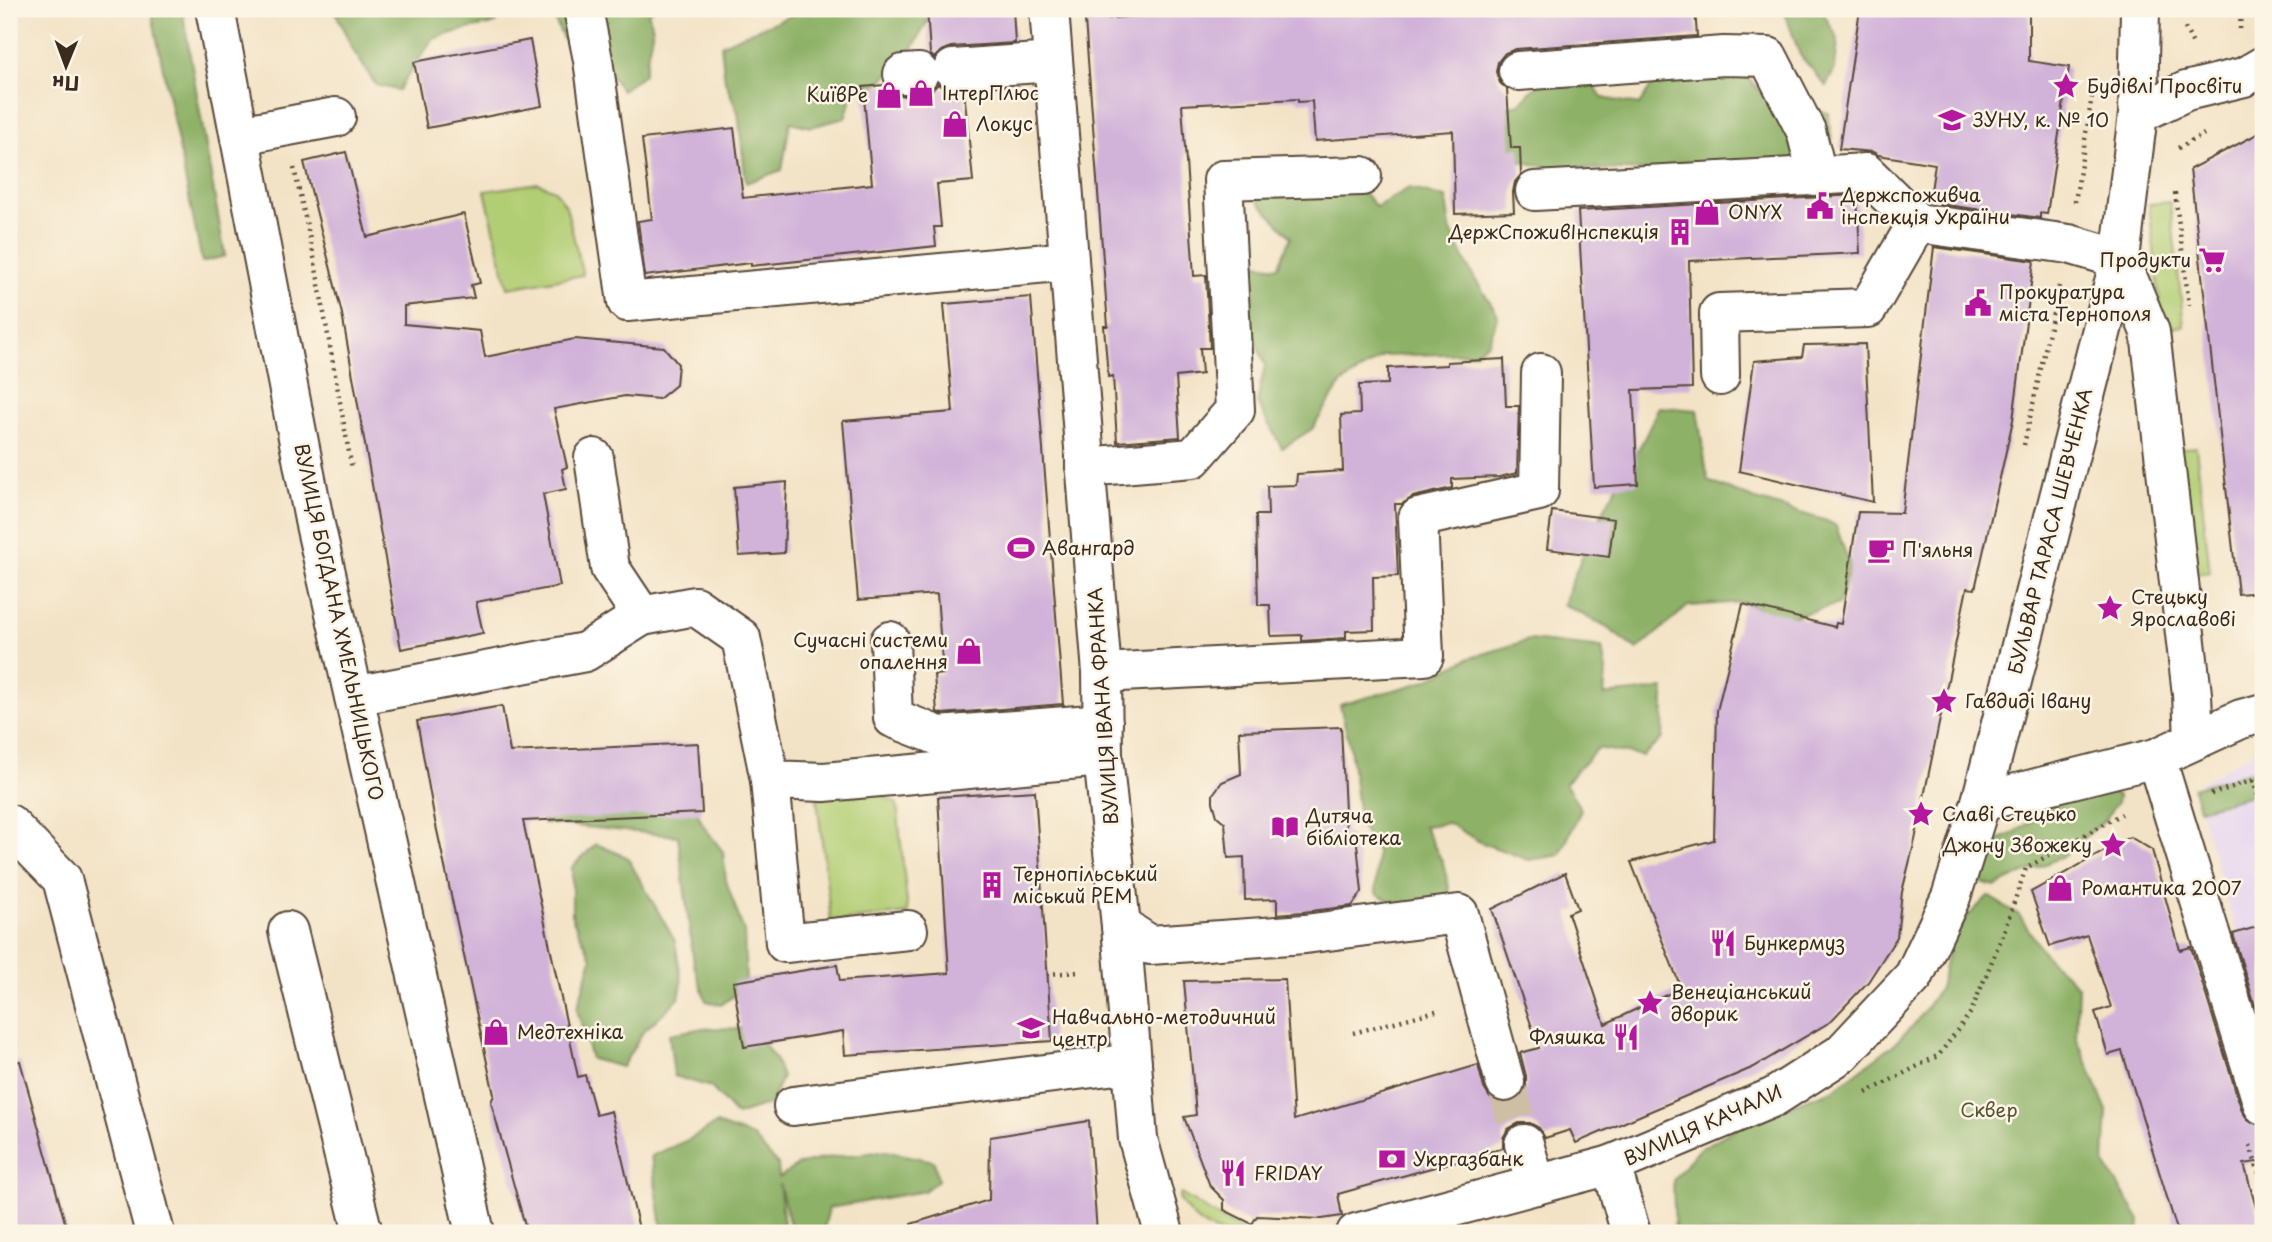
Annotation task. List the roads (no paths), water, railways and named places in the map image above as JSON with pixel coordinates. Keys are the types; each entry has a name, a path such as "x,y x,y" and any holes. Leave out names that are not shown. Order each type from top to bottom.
{"street":[{"name":"ВУЛИЦЯ БОГДАНА ХМЕЛЬНИЦЬКОГО","path":"215,9 314,520 475,1233"},
{"path":"583,9 593,60 627,302 1069,261"},
{"name":"ВУЛИЦЯ ІВАНА ФРАНКА","path":"1049,9 1101,673 1103,740 1138,1139 1164,1233"},
{"name":"БУЛЬВАР ТАРАСА ШЕВЧЕНКА","path":"1981,803 2120,259 2138,114 2140,9"},
{"path":"1518,71 1724,56 1769,57 1806,131 1817,174"},
{"path":"925,72 1053,62"},
{"path":"2138,114 2186,91 2244,76 2263,66"},
{"path":"240,135 336,117"},
{"path":"1535,191 1866,173 1917,223 2069,244 2120,259"},
{"path":"1085,467 1193,458 1235,410 1223,180 1362,176"},
{"path":"1720,376 1719,313 1868,308 1917,223"},
{"name":"БУЛЬВАР ТАРАСА ШЕВЧЕНКА","path":"2120,259 2150,332 2192,694 2194,740"},
{"path":"1101,673 1424,656 1418,518 1539,491 1541,373"},
{"path":"594,458 610,568 642,616"},
{"path":"354,696 585,652 642,616 695,607 741,638 770,780 785,943 908,930"},
{"path":"890,641 893,718 939,736 1103,740"},
{"path":"1981,803 2156,758 2241,719 2263,713"},
{"path":"770,780 824,782 1103,740"},
{"path":"2156,758 2263,1105"},
{"name":"ВУЛИЦЯ КАЧАЛИ","path":"1356,1233 1447,1221 1536,1185 1611,1165 1773,1097 1841,1054 1914,976 1951,897 1981,803"},
{"path":"9,824 62,879 155,1233"},
{"path":"1121,926 1150,945 1305,934 1459,914 1505,1082"},
{"path":"288,931 363,1233"},
{"path":"793,1106 1132,1063"},
{"path":"1524,1144 1536,1185"},
{"path":"1611,1165 1631,1233"}],"tunnel":[{"path":"1505,1082 1524,1144"}],"place":[{"name":"Будівлі Просвіти","path":"2066,86"},
{"name":"ІнтерПлюс","path":"921,93"},
{"name":"КиївРе","path":"889,95"},
{"name":"ЗУНУ, к. № 10","path":"1952,120"},
{"name":"Локус","path":"955,124"},
{"name":"Держспоживча інспекція України","path":"1820,206"},
{"name":"ONYX","path":"1707,212"},
{"name":"ДержСпоживІнспекція","path":"1680,232"},
{"name":"Продукти","path":"2212,260"},
{"name":"Прокуратура міста Тернополя","path":"1978,303"},
{"name":"Авангард","path":"1021,548"},
{"name":"П'яльня","path":"1881,550"},
{"name":"Стецьку Ярославові","path":"2110,608"},
{"name":"Сучасні системи опалення","path":"969,651"},
{"name":"Гавдиді Івану","path":"1944,701"},
{"name":"Славі Стецько","path":"1921,814"},
{"name":"Дитяча бібліотека","path":"1285,827"},
{"name":"Джону Звожеку","path":"2113,845"},
{"name":"Тернопільський міський РЕМ","path":"992,885"},
{"name":"Романтика 2007","path":"2060,888"},
{"name":"Бункермуз","path":"1723,943"},
{"name":"Венеціанський дворик","path":"1650,1003"},
{"name":"Навчально-методичний центр","path":"1031,1028"},
{"name":"Медтехніка","path":"496,1032"},
{"name":"Фляшка","path":"1626,1037"},
{"name":"Укргазбанк","path":"1392,1159"},
{"name":"FRIDAY","path":"1233,1173"}],"park label":[{"name":"Сквер","path":"1989,1110"}]}
